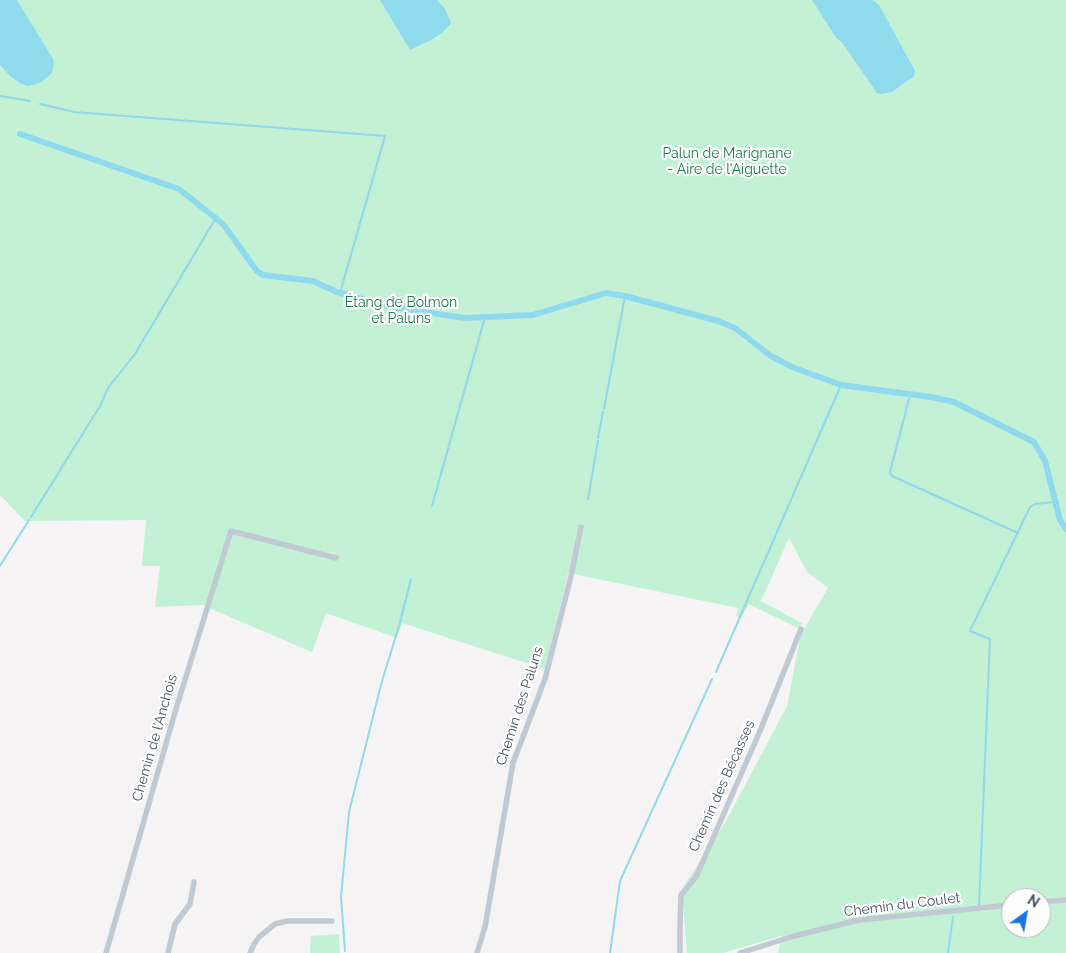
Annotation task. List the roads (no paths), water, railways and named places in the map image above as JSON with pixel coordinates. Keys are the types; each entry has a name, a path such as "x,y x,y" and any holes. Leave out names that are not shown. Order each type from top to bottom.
{"street":[{"name":"Chemin des Paluns","path":"477,953 485,926 514,763 544,679 571,576 581,527"},
{"name":"Chemin de l'Anchois","path":"106,953 176,709 231,531 336,558"},
{"name":"Chemin des Bécasses","path":"680,953 682,895 696,878 802,629"},
{"path":"168,953 175,924 190,904 194,882"},
{"path":"1051,901 1066,900"},
{"name":"Chemin du Coulet","path":"740,953 794,936 859,920 1001,907"},
{"path":"250,953 259,937 275,924 287,921 332,921"}],"water":[{"path":"0,0 17,0 53,59 54,65 51,74 40,83 28,86 20,83 0,65"},
{"path":"380,0 437,0 445,9 451,23 442,33 410,50"},
{"path":"812,0 873,0 879,5 915,71 914,76 892,92 877,93 841,41 837,39"}],"waterway":[{"path":"0,96 30,101"},
{"path":"40,104 74,112 385,136 340,293"},
{"path":"20,134 179,189 223,224 257,271 263,275 313,281 337,292 391,307 465,318 533,315 606,293 625,296 718,321 735,328 771,356 792,367 841,385 931,397 954,402 1034,442 1045,461 1060,520 1066,529"},
{"path":"31,517 100,406 108,388 135,354 214,221 217,220"},
{"path":"604,409 625,296"},
{"path":"432,506 485,317"},
{"path":"716,672 841,385"},
{"path":"910,395 890,472 892,476 1018,533"},
{"path":"598,438 603,412"},
{"path":"588,499 598,441"},
{"path":"979,905 990,639 970,631 1030,507 1035,504 1055,502"},
{"path":"0,566 29,520"},
{"path":"345,951 341,897 349,812 382,681 411,579"},
{"path":"610,953 620,881 712,679"},
{"path":"948,953 953,917"}],"park label":[{"name":"Palun de Marignane - Aire de l'Aiguette","path":"727,162"},
{"name":"Étang de Bolmon et Paluns","path":"401,312"}]}
